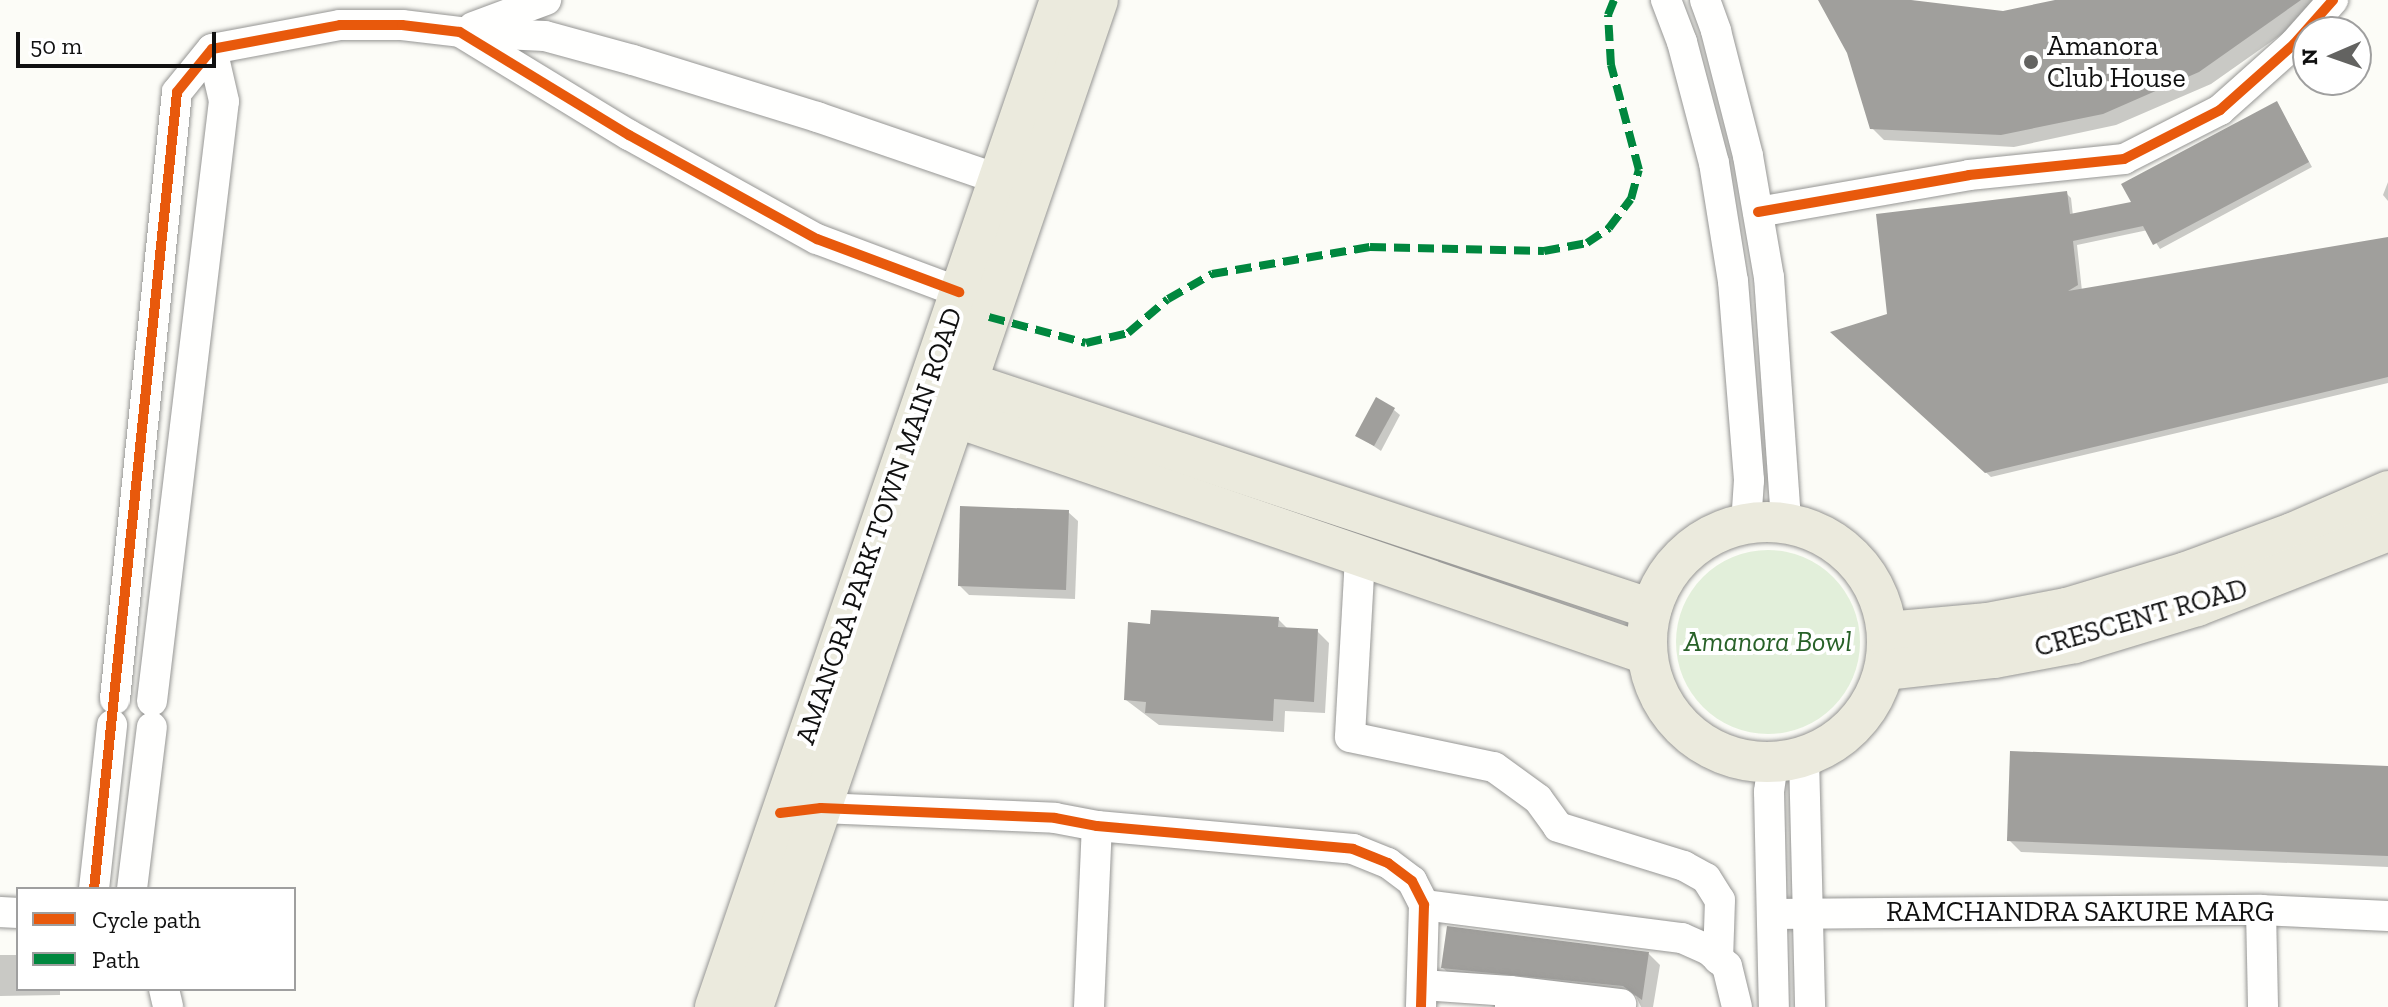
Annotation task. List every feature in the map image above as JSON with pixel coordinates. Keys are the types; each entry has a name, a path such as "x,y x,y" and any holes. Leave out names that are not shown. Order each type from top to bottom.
{"main road":[{"name":"AMANORA PARK TOWN MAIN ROAD","path":"753,1007 960,400 1060,0"},
{"name":"AMANORA PARK TOWN MAIN ROAD","path":"715,1007 959,292 1015,184 1098,0"},
{"path":"960,400 1651,609"},
{"path":"960,400 1360,557 1646,654"},
{"name":"CRESCENT ROAD","path":"1886,651 1988,623 2067,608 2186,572 2292,533 2388,491"},
{"path":"1786,523 1820,534 1849,553 1877,592 1886,651 1870,705 1839,740 1788,760 1752,763 1726,756 1686,731 1658,693 1646,654 1651,609 1665,579 1696,544 1717,532 1746,524 1786,523"},
{"name":"CRESCENT ROAD","path":"1886,651 1994,658 2075,643 2197,606 2388,531"}],"street":[{"path":"460,32 546,0"},
{"path":"1666,0 1682,42 1714,163 1733,281 1749,480 1746,524"},
{"path":"1705,0 1748,156 1769,277 1786,523"},
{"path":"1758,212 1969,175 2124,159 2220,110 2294,44 2333,0"},
{"path":"212,49 224,101 133,879 100,883 113,719 177,92 212,49 340,25 402,25 460,32 545,36 618,56 1015,184"},
{"path":"460,32 629,135 817,239 959,292"},
{"path":"1360,557 1350,737 1494,767 1538,799 1558,827 1684,866 1706,878 1720,900 1718,959"},
{"path":"113,719 152,721"},
{"path":"1774,1007 1769,792 1788,760"},
{"path":"1788,760 1808,914 1810,1007"},
{"path":"780,813 821,808 1055,818 1097,826 1353,849 1388,863 1412,881 1424,905 1421,996 1621,1004"},
{"path":"1089,1007 1097,826"},
{"path":"1424,905 1682,938 1727,966 1737,1007"},
{"path":"2261,910 2263,1007"},
{"name":"RAMCHANDRA SAKURE MARG","path":"1772,914 2261,910 2388,916"}],"green space":[{"name":"Amanora Bowl","path":"1768,550 1786,551 1803,557 1833,577 1853,607 1859,624 1859,660 1853,677 1833,707 1803,727 1786,733 1768,734 1750,733 1733,727 1703,707 1683,677 1677,660 1676,642 1677,624 1683,607 1703,577 1733,557 1750,551"}],"building":[{"name":"Amanora Club House","path":"1818,0 1911,0 2003,11 2055,0 2301,0 2199,72 2103,114 2001,135 1870,129 1847,53"},
{"path":"2277,101 2309,162 2153,245 2143,226 2073,241 2078,285 2068,291 2388,237 2388,377 1985,473 1830,332 1887,314 1876,214 2067,191 2070,214 2131,202 2121,184"},
{"path":"1376,397 1395,408 1374,446 1355,436"},
{"path":"960,506 1069,510 1066,590 958,586"},
{"path":"1151,610 1279,617 1278,627 1318,629 1314,702 1274,699 1273,721 1145,713 1146,702 1124,700 1128,622 1150,624"},
{"path":"2010,751 2388,766 2388,856 2007,841"},
{"path":"1447,926 1649,952 1642,1000 1623,986 1441,968"}],"marked path":[{"path":"989,317 1086,343 1128,333 1168,299 1212,274 1370,247 1544,251 1587,243 1609,228 1631,199 1639,170 1611,65 1608,15 1614,0"}],"cycle path":[{"path":"1758,212 1969,175 2124,159 2220,110 2294,44 2333,0"},
{"path":"94,887 177,92 212,49 340,25 402,25 460,32 629,135 817,239 959,292"},
{"path":"780,813 821,808 1055,818 1097,826 1353,849 1388,863 1412,881 1424,905 1421,1007"}],"place":[{"name":"Amanora Club House","path":"2031,62"}]}
